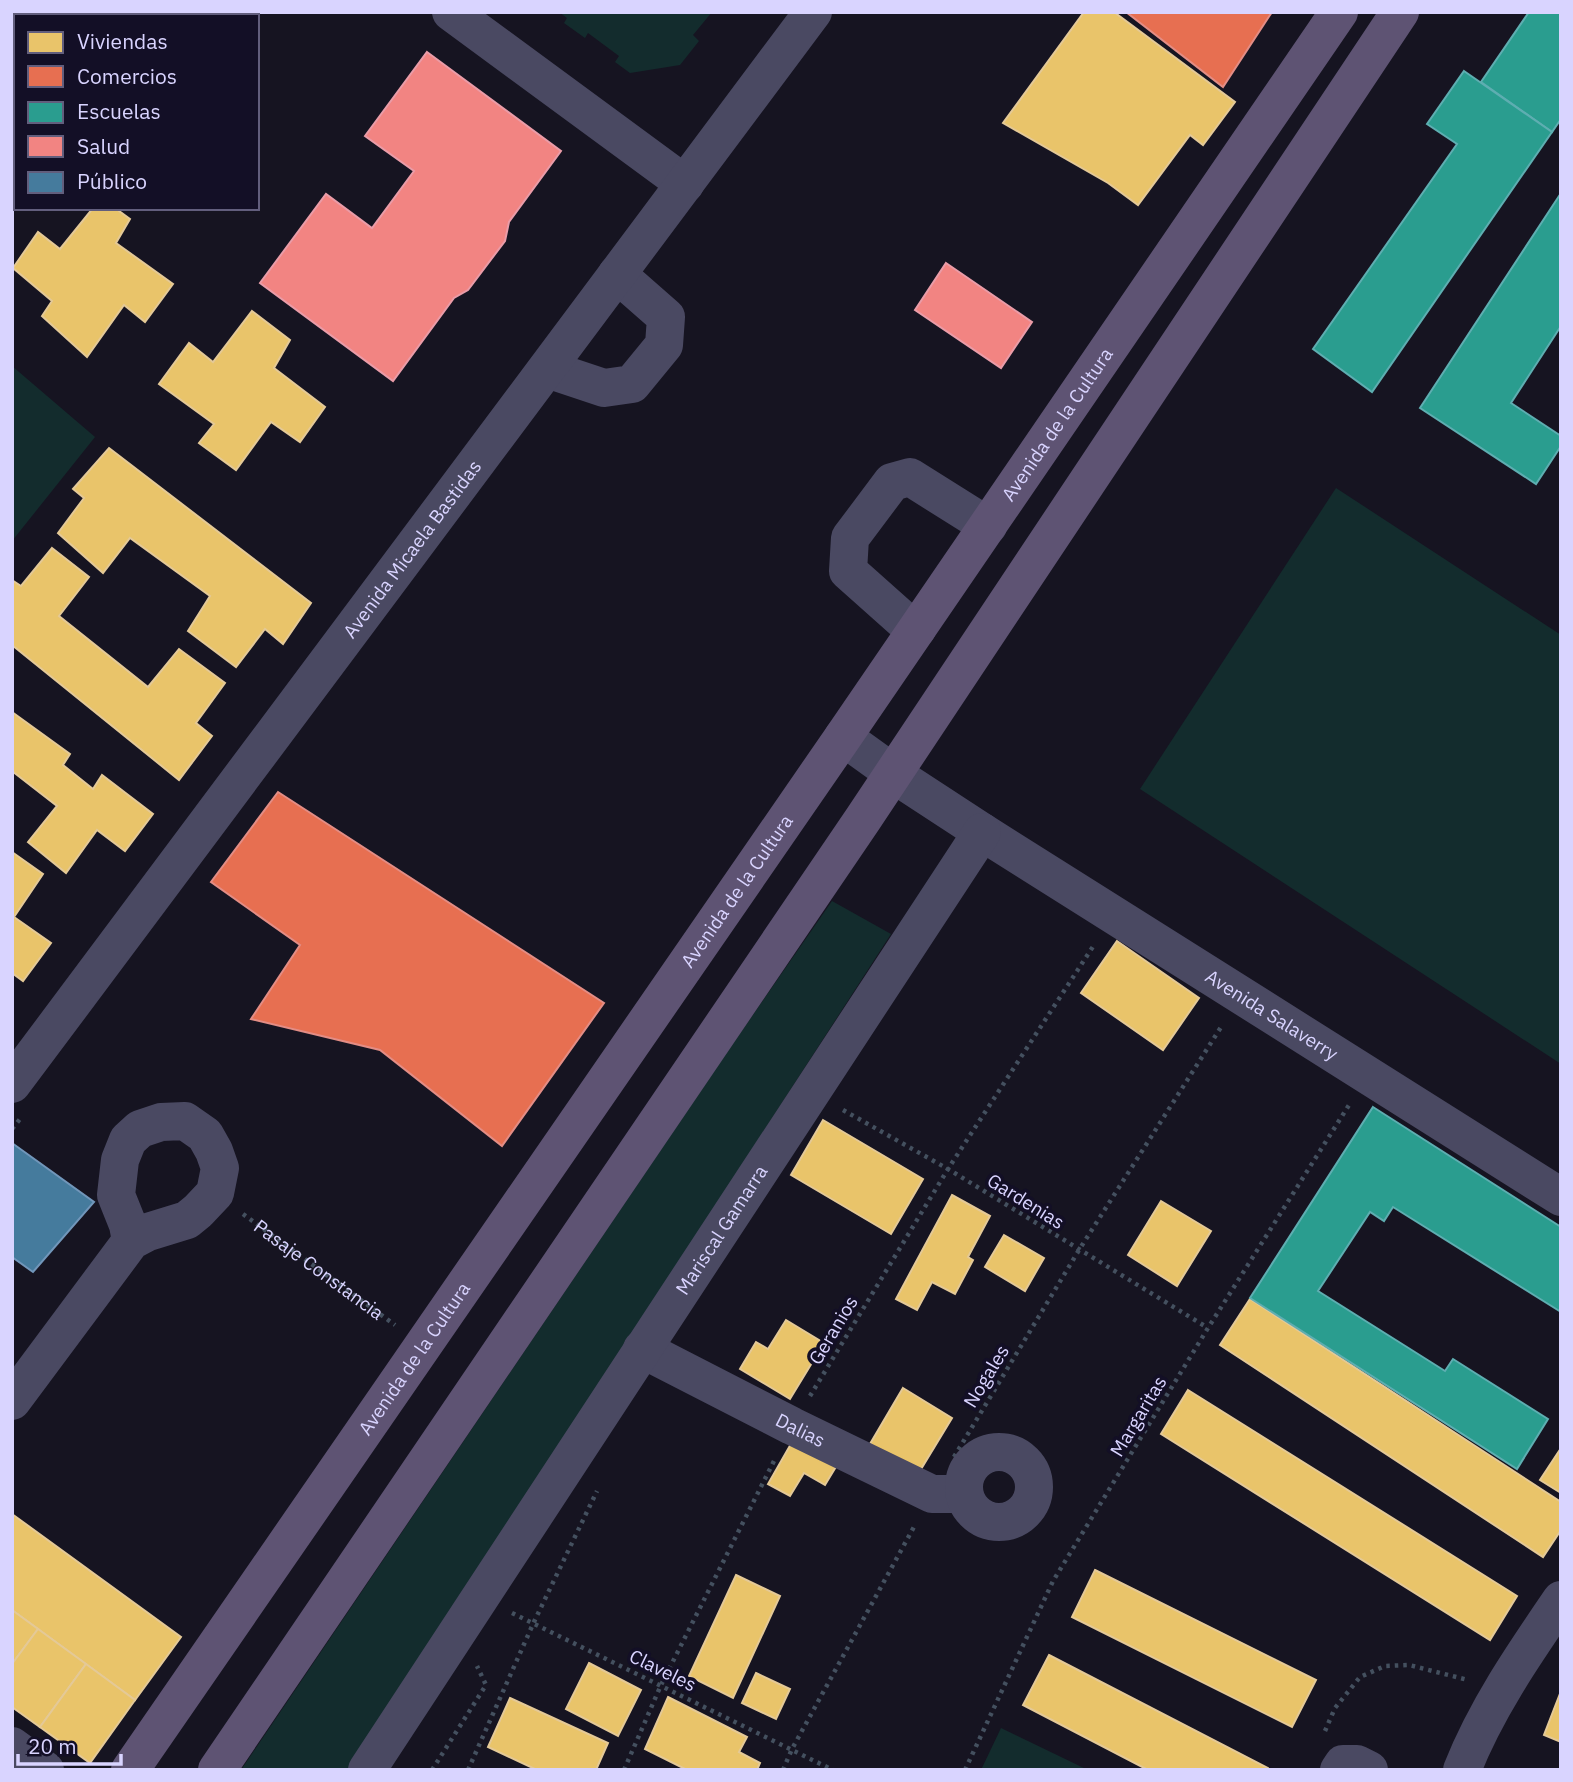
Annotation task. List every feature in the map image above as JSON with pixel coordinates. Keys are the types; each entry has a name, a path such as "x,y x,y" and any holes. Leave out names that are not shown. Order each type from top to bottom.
{"main road":[{"name":"Avenida de la Cultura","path":"130,1770 843,737 1339,12"},
{"path":"216,1770 894,773 1400,12"}],"street":[{"path":"451,12 685,184"},
{"name":"Avenida Micaela Bastidas","path":"12,1084 813,12"},
{"path":"547,369 604,388 632,384 664,345 666,317 617,274"},
{"path":"917,629 903,620 848,571 850,538 892,482 910,477 988,526"},
{"path":"843,737 982,832"},
{"name":"Avenida Salaverry","path":"982,832 1561,1197"},
{"name":"Mariscal Gamarra","path":"368,1770 982,832"},
{"path":"12,1401 131,1241 148,1232 187,1220 215,1193 220,1168 215,1151 205,1135 185,1121 161,1122 140,1129 128,1140 120,1160 116,1195 128,1225 131,1241"},
{"name":"Dalias","path":"642,1349 792,1426 948,1494"},
{"path":"1462,1770 1475,1737 1503,1688 1561,1600"},
{"path":"12,1746 45,1770"},
{"path":"1339,1770 1343,1764 1357,1764 1369,1770"}],"path":[{"name":"Geranios","path":"624,1770 661,1685 792,1426 948,1169 1098,938"},
{"name":"Nogales","path":"783,1770 792,1749 948,1494 1079,1250 1226,1020"},
{"name":"Margaritas","path":"965,1770 1052,1581 1352,1101"},
{"name":"Gardenias","path":"839,1108 948,1169 1208,1328"},
{"name":"Pasaje Constancia","path":"215,1193 424,1346"},
{"path":"468,1770 533,1624 600,1485"},
{"name":"Claveles","path":"479,1598 833,1770"},
{"path":"1335,1708 1360,1677 1385,1666 1409,1665 1503,1688"}],"green space":[{"path":"559,12 712,12 693,35 699,41 680,65 630,73 615,62 619,56 588,33 585,38 564,23 567,18"},
{"path":"12,366 95,437 12,541"},
{"path":"1336,488 1561,635 1561,1064 1140,789"},
{"path":"832,901 891,934 351,1770 241,1770 725,1055"},
{"path":"1001,1728 1088,1770 981,1770"}],"building: Viviendas":[{"path":"1084,12 1114,12 1235,102 1203,145 1190,135 1138,205 1108,183 1003,123"},
{"path":"12,170 14,204 12,206"},
{"path":"91,210 118,210 130,219 116,243 173,284 145,322 124,305 87,357 42,316 52,301 13,268 38,232 60,249"},
{"path":"252,311 290,340 274,368 325,407 300,442 271,422 236,470 199,443 214,424 159,384 189,343 213,362"},
{"path":"109,448 311,603 283,644 265,629 236,667 188,631 210,596 130,538 103,573 58,533 84,498 73,489"},
{"path":"52,548 89,577 59,616 148,687 179,649 225,683 196,723 212,736 179,780 12,645 12,580 21,586"},
{"path":"12,712 70,754 63,765 93,789 102,775 153,814 125,851 97,830 66,873 28,842 57,806 12,771"},
{"path":"12,852 43,874 14,917 51,943 23,981 12,973"},
{"path":"1117,941 1199,998 1163,1050 1081,993"},
{"path":"823,1120 923,1179 891,1234 791,1175"},
{"path":"952,1195 990,1216 968,1257 973,1260 955,1294 932,1282 917,1310 896,1299"},
{"path":"1161,1201 1211,1231 1177,1286 1128,1255"},
{"path":"1004,1235 1044,1258 1025,1291 985,1267"},
{"path":"1250,1299 1561,1502 1561,1530 1543,1557 1220,1345"},
{"path":"786,1320 824,1343 790,1399 740,1369 756,1342 768,1349"},
{"path":"903,1388 952,1418 918,1474 870,1444"},
{"path":"1188,1390 1517,1596 1490,1640 1161,1434"},
{"path":"796,1435 840,1460 825,1485 804,1473 790,1496 768,1484"},
{"path":"1561,1448 1561,1493 1540,1480"},
{"path":"12,1514 181,1637 135,1700 12,1610"},
{"path":"1095,1570 1316,1680 1292,1727 1072,1617"},
{"path":"736,1575 780,1596 733,1698 689,1676"},
{"path":"12,1610 38,1629 12,1664"},
{"path":"38,1629 86,1664 40,1727 12,1707 12,1664"},
{"path":"1049,1655 1268,1770 1148,1770 1023,1705"},
{"path":"589,1663 641,1690 618,1736 566,1709"},
{"path":"86,1664 135,1700 90,1763 40,1727"},
{"path":"756,1673 790,1689 776,1719 742,1703"},
{"path":"1561,1691 1561,1742 1544,1735"},
{"path":"668,1697 747,1737 739,1752 760,1763 757,1770 687,1770 645,1749"},
{"path":"510,1698 608,1743 596,1770 537,1770 488,1747"}],"building: Comercios":[{"path":"1126,12 1272,12 1223,87"},
{"path":"278,792 604,1003 502,1146 380,1050 251,1019 300,945 211,882"}],"building: Escuelas":[{"path":"1529,12 1561,12 1561,119 1552,132 1481,82"},
{"path":"1464,71 1552,132 1372,392 1313,349 1457,144 1427,124"},
{"path":"1561,193 1561,326 1511,403 1561,436 1561,446 1536,484 1420,408"},
{"path":"1373,1107 1561,1227 1561,1312 1393,1207 1384,1221 1370,1212 1318,1291 1445,1371 1453,1359 1548,1419 1517,1469 1250,1298"}],"building: Salud":[{"path":"427,52 561,151 509,222 505,241 468,290 454,298 393,381 260,283 326,194 372,228 414,171 365,136"},
{"path":"946,263 1032,322 1001,368 915,310"}],"building: Público":[{"path":"12,1143 94,1202 33,1272 12,1257"}]}
